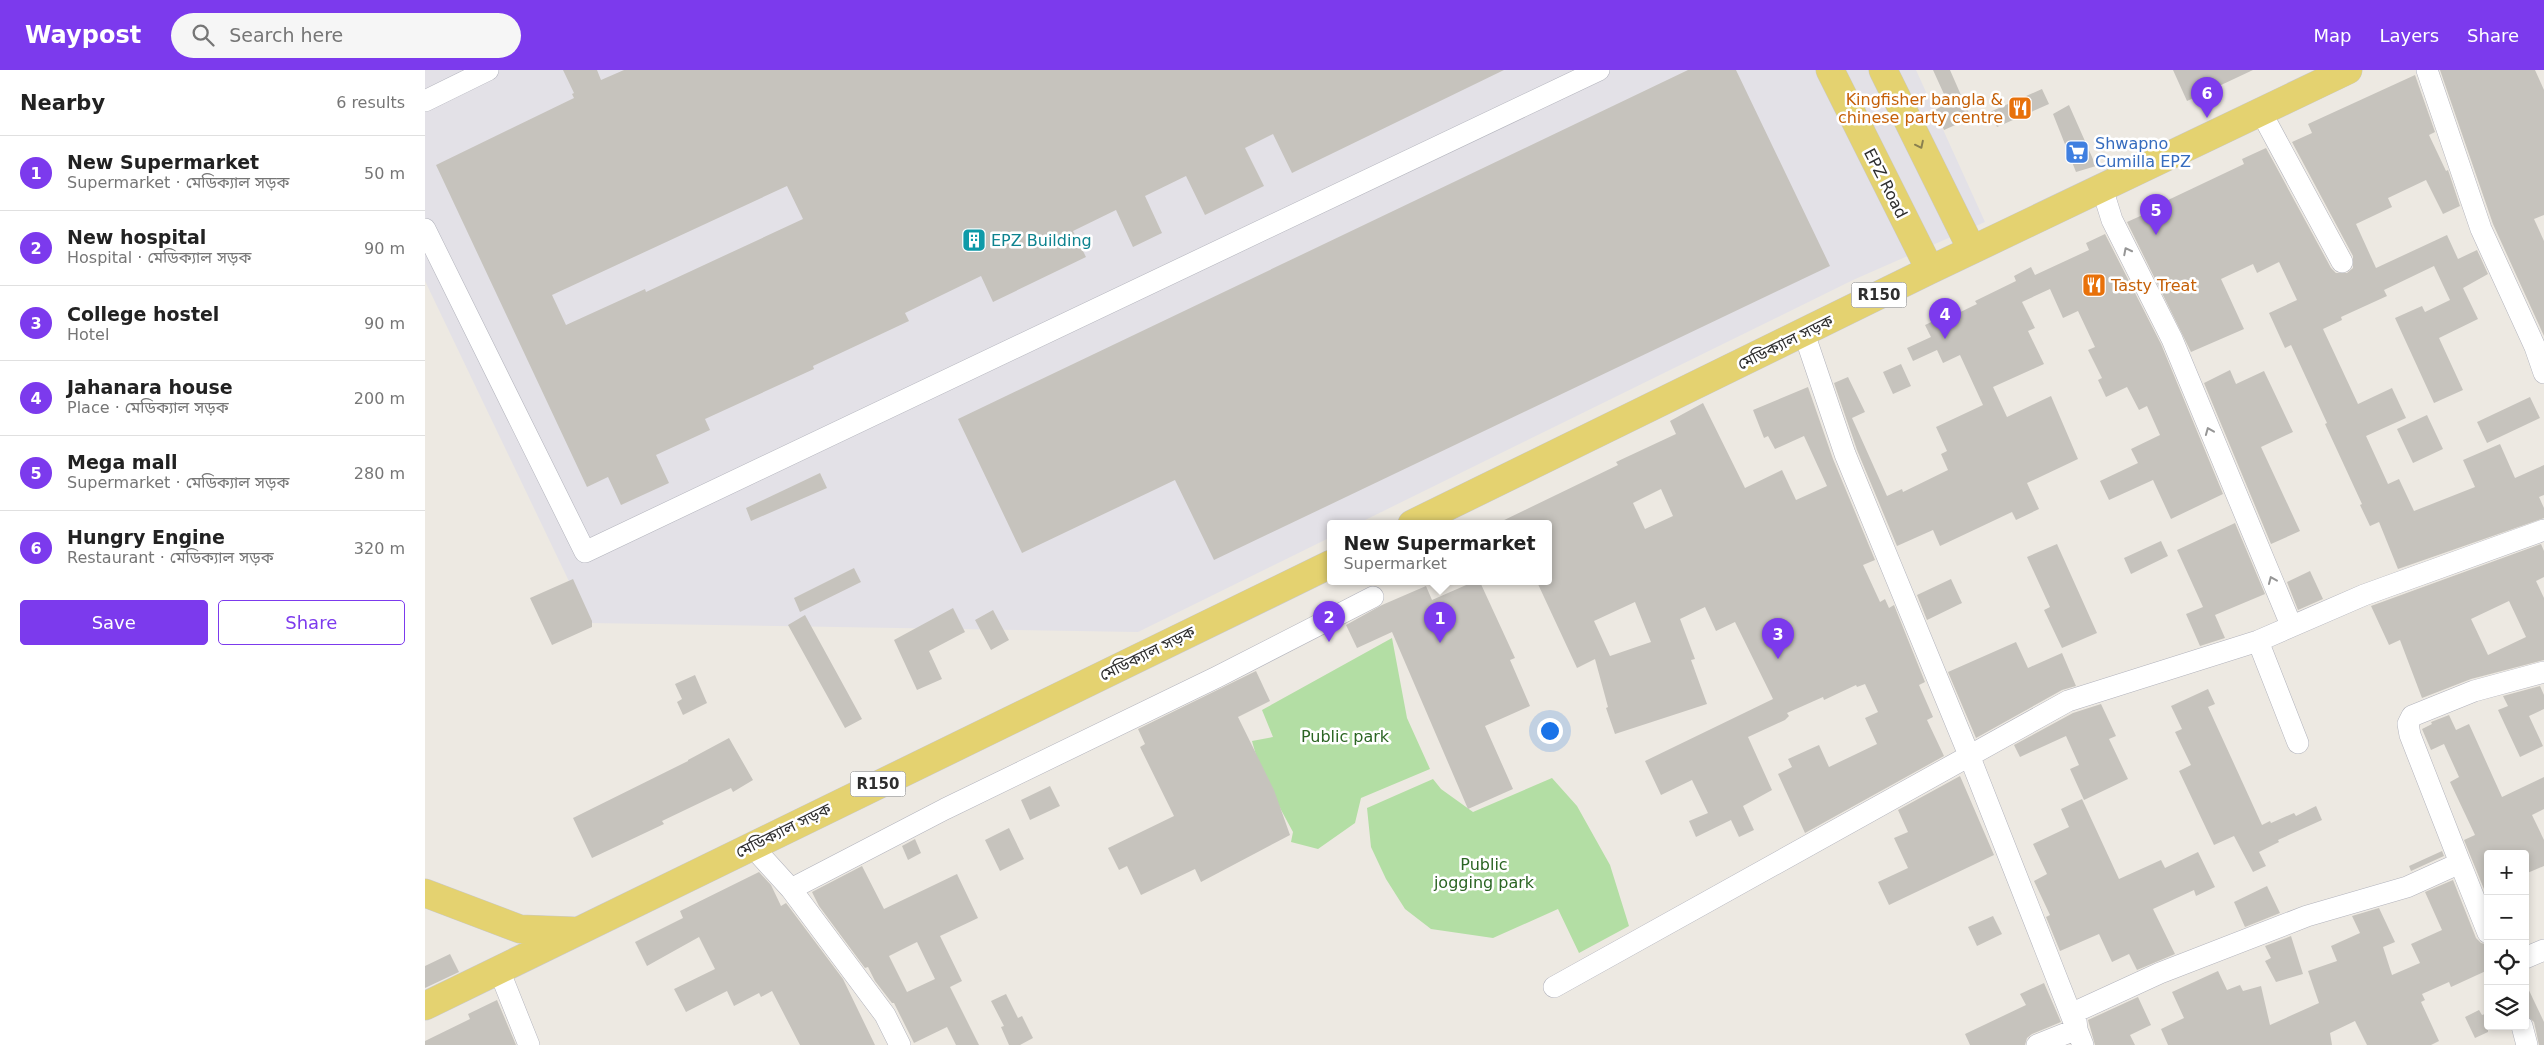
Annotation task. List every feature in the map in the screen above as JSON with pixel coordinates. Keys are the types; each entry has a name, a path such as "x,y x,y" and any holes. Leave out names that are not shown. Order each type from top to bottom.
{"main road":[{"name":"EPZ Road","path":"1829,70 1930,270"},
{"path":"1883,70 1972,250"},
{"name":"মেডিক্যাল সড়ক","path":"1420,520 1930,270 2348,70"},
{"name":"মেডিক্যাল সড়ক","path":"425,1006 574,931 1327,566"},
{"path":"425,893 520,929 574,931"}],"street":[{"path":"425,101 488,70"},
{"path":"425,229 585,552 1599,70"},
{"path":"2427,70 2481,229 2535,347 2544,373"},
{"path":"2261,112 2342,262"},
{"path":"2102,188 2112,220 2172,339 2291,625"},
{"path":"1804,333 1845,454 1969,755 2080,1037"},
{"path":"1554,987 2068,701 2258,641 2291,625 2364,595 2544,530"},
{"path":"791,889 945,810 1217,677 1373,597"},
{"path":"2258,641 2298,743"},
{"path":"2484,923 2410,735 2408,724 2412,716 2475,691 2544,672"},
{"path":"751,845 791,889 885,1015 900,1045"},
{"path":"2080,1037 2075,1012 2160,973 2307,916 2407,887 2460,863"},
{"path":"2529,956 2544,950"},
{"path":"499,970 529,1045"},
{"path":"2523,1030 2527,1045"},
{"path":"2037,1045 2080,1037"}],"shaded area":[{"path":"425,70 1916,70 1985,222 1853,280 1365,520 1327,520 1327,539 1138,632 589,623 425,281"}],"green space":[{"name":"Public park","path":"1392,638 1407,718 1430,769 1361,798 1355,823 1318,849 1291,842 1293,832 1261,773 1252,741 1273,737 1262,710"},
{"name":"Public jogging park","path":"1552,778 1577,806 1610,865 1629,926 1579,953 1558,909 1493,938 1431,929 1405,909 1386,879 1371,847 1367,808 1433,779 1441,789 1473,812"}],"building":[{"path":"563,70 597,70 601,80 624,70 1504,70 1292,173 1273,134 1245,148 1264,186 1205,215 1186,176 1145,196 1162,233 1133,247 1116,210 1073,231 1086,257 993,302 981,276 905,313 909,321 813,366 814,369 705,419 710,430 656,455 669,483 621,505 608,477 587,487 436,165 574,98 572,94 574,93","holes":["787,186 803,219 646,292 645,289 566,325 552,295"]},
{"path":"1688,70 1736,70 1830,266 1214,560 1175,480 1022,553 958,419"},
{"path":"1933,70 1950,70 1971,118 1944,130 1935,110 1948,103"},
{"path":"2173,70 2253,70 2187,101"},
{"path":"2440,70 2535,70 2544,90 2544,215 2534,219 2544,241 2544,336 2493,224"},
{"path":"2415,75 2435,132 2429,135 2446,171 2448,170 2460,206 2443,214 2426,180 2388,198 2392,207 2356,224 2376,268 2447,235 2458,259 2477,250 2488,274 2463,288 2478,319 2439,338 2463,390 2434,403 2395,318 2422,306 2425,312 2450,300 2434,266 2384,290 2387,296 2341,317 2342,320 2323,329 2358,404 2392,388 2406,418 2366,436 2388,484 2399,479 2414,511 2475,487 2463,460 2500,444 2515,478 2544,465 2544,495 2539,497 2544,508 2544,518 2398,569 2379,522 2370,526 2360,505 2362,504 2325,424 2327,423 2291,345 2285,348 2269,313 2297,300 2279,262 2257,273 2253,264 2221,279 2244,329 2191,352 2127,222 2167,204 2166,201 2244,164 2242,159 2266,148 2331,268 2336,273 2347,273 2353,268 2353,256 2292,142 2312,133 2308,124"},
{"name":"Kingfisher bangla & chinese party centre","path":"2042,89 2049,104 1997,127 1990,112"},
{"path":"2069,105 2096,166 2076,172 2053,114"},
{"path":"2105,234 2161,344 2223,494 2171,519 2153,480 2109,500 2100,481 2138,463 2131,449 2160,435 2147,406 2139,410 2127,387 2106,397 2098,380 2102,378 2088,350 2095,347 2078,311 2063,318 2050,289 2022,302 2035,328 2028,331 2044,364 1993,387 2007,417 2051,396 2078,459 2027,483 2039,509 2016,520 2012,512 1940,546 1933,530 1897,546 1857,450 1834,383 1848,377 1865,412 1852,418 1887,496 1902,489 1903,492 1948,470 1941,454 1947,451 1936,427 1983,405 1960,355 1943,363 1937,350 1913,361 1907,348 1931,337 1925,325 1946,315 1948,318 1977,304 1975,301 2016,281 2014,276 2031,267 2035,275 2089,250 2086,243"},
{"path":"1901,364 1911,386 1893,394 1883,372"},
{"path":"2230,370 2236,384 2264,371 2293,432 2261,447 2300,531 2271,544 2204,383"},
{"path":"1808,387 1833,459 1875,560 1863,565 1880,602 1885,599 1889,608 1894,605 1925,682 1919,685 1933,717 1927,720 1944,756 1805,833 1778,774 1792,767 1788,759 1819,745 1829,767 1877,744 1865,718 1878,712 1865,684 1857,687 1856,685 1824,700 1823,697 1787,713 1789,716 1785,720 1748,737 1772,790 1743,806 1754,830 1739,837 1731,820 1696,837 1689,821 1708,813 1692,780 1661,795 1645,761 1773,699 1735,622 1716,631 1705,607 1680,619 1695,659 1691,660 1707,704 1615,734 1606,708 1608,707 1595,659 1577,668 1538,585 1552,585 1552,520 1504,520 1618,465 1616,462 1676,434 1670,421 1703,403 1745,488 1782,470 1796,500 1827,486 1804,436 1775,449 1768,436 1764,438 1753,410","holes":["1661,489 1673,516 1645,529 1633,503","1635,602 1651,642 1610,656 1594,621"]},
{"path":"2530,397 2540,418 2487,443 2477,422"},
{"path":"2427,415 2443,449 2413,463 2397,429"},
{"path":"820,473 827,488 751,521 746,508"},
{"path":"2235,523 2265,594 2215,615 2225,638 2200,646 2186,614 2203,607 2177,550"},
{"path":"2161,541 2168,556 2131,574 2124,558"},
{"path":"2057,544 2097,633 2062,648 2044,610 2050,607 2027,557"},
{"path":"2541,544 2544,551 2544,577 2536,581 2544,598 2544,660 2471,679 2422,698 2400,640 2389,645 2371,606","holes":["2509,601 2526,637 2488,655 2471,619"]},
{"path":"854,568 861,582 800,612 794,598"},
{"path":"2310,571 2323,599 2298,610 2287,582"},
{"path":"573,579 592,621 592,627 552,645 530,598"},
{"path":"1951,579 1962,603 1927,620 1917,595"},
{"path":"1466,585 1481,585 1515,658 1510,660 1530,706 1485,726 1513,789 1468,809 1392,632 1357,648 1346,625 1382,605 1426,586 1432,600"},
{"path":"953,608 965,632 929,651 942,679 917,690 894,640"},
{"path":"993,610 1009,640 991,650 975,620"},
{"path":"805,615 862,719 845,728 788,625"},
{"path":"2016,642 2028,668 2062,653 2076,686 2062,690 1976,738 1948,672"},
{"path":"1256,671 1270,701 1238,717 1274,790 1290,835 1201,882 1195,869 1141,895 1127,866 1119,870 1108,848 1174,816 1140,747 1145,744 1138,729"},
{"path":"695,675 707,703 683,715 677,702 682,699 675,684"},
{"path":"2540,686 2544,695 2544,709 2529,716 2543,746 2520,757 2498,710 2508,706 2503,696"},
{"path":"2208,689 2215,704 2208,707 2262,825 2294,813 2296,816 2316,806 2322,820 2278,840 2279,842 2259,852 2266,866 2253,872 2234,836 2214,845 2179,771 2191,765 2175,732 2182,729 2171,706"},
{"path":"2101,704 2116,736 2109,739 2128,779 2084,800 2070,769 2079,765 2066,736 2020,757 2014,745 2073,713"},
{"path":"2449,715 2456,730 2469,724 2502,797 2544,777 2544,809 2532,815 2544,840 2544,866 2529,872 2529,850 2484,850 2484,889 2464,840 2475,835 2450,782 2459,777 2444,744 2431,750 2422,729 2432,724 2431,722"},
{"path":"729,738 753,780 733,792 731,788 662,821 664,824 592,858 573,818 688,761"},
{"path":"1960,776 1994,855 1889,905 1878,882 1908,868 1894,838 1908,832 1898,810"},
{"path":"1050,786 1060,806 1030,820 1021,800"},
{"path":"2082,799 2119,879 2161,860 2165,868 2198,852 2215,887 2196,896 2194,890 2153,909 2175,954 2137,970 2129,954 2112,962 2099,934 2060,951 2046,917 2050,915 2034,881 2047,874 2033,844 2069,827 2061,809"},
{"path":"1009,828 1024,859 1000,871 985,840"},
{"path":"915,839 921,853 908,860 902,846"},
{"path":"2442,851 2444,856 2411,871 2409,866"},
{"path":"862,866 884,909 957,874 978,918 940,936 962,981 950,987 979,1045 956,1045 947,1027 914,1043 894,1003 892,1003 875,981 868,967 865,968 819,906 812,892","holes":["917,942 935,979 907,992 889,956"]},
{"path":"759,872 771,885 781,906 786,903 843,979 875,1045 800,1045 772,991 761,997 759,993 734,1006 727,991 686,1012 674,989 715,969 699,937 647,966 635,942 683,918 680,911"},
{"path":"2453,880 2476,938 2484,944 2484,972 2451,987 2449,982 2422,994 2425,1000 2421,1002 2439,1041 2431,1045 2367,1045 2355,1021 2330,1033 2332,1045 2168,1045 2161,1029 2184,1018 2172,992 2218,971 2227,990 2240,985 2243,991 2261,986 2270,1025 2319,1003 2308,971 2337,961 2331,946 2360,933 2352,916 2379,908 2395,942 2383,947 2392,975 2420,963 2411,944 2442,930 2425,892"},
{"path":"2267,886 2280,913 2245,927 2234,902"},
{"path":"1993,916 2002,934 1977,946 1968,927"},
{"path":"2291,936 2303,974 2276,982 2265,961 2271,958 2265,946"},
{"path":"450,954 459,972 425,988 425,966"},
{"path":"2044,983 2061,1022 2032,1034 2027,1038 2025,1045 1970,1045 1965,1034 2026,1005 2020,994"},
{"path":"2529,990 2544,1022 2544,1045 2539,1045 2534,1022 2529,1018"},
{"path":"1006,994 1018,1018 1022,1016 1033,1038 1020,1045 1009,1045 1001,1027 1004,1026 991,1001"},
{"path":"2138,997 2151,1025 2130,1035 2135,1045 2095,1045 2088,1020"},
{"path":"497,1000 516,1045 425,1045 425,1041 470,1019 468,1014"},
{"path":"2479,1010 2482,1015 2484,1014 2484,1030 2488,1030 2488,1032 2475,1038 2465,1017"}],"place":[{"name":"Kingfisher bangla & chinese party centre","path":"2020,108"},
{"name":"Hungry Engine","path":"2207,118"},
{"name":"Shwapno Cumilla EPZ","path":"2077,152"},
{"name":"Mega mall","path":"2156,235"},
{"name":"EPZ Building","path":"974,240"},
{"name":"Tasty Treat","path":"2094,285"},
{"name":"Jahanara house","path":"1945,339"},
{"name":"New hospital","path":"1329,642"},
{"name":"New Supermarket","path":"1440,643"},
{"name":"College hostel","path":"1778,659"}]}
